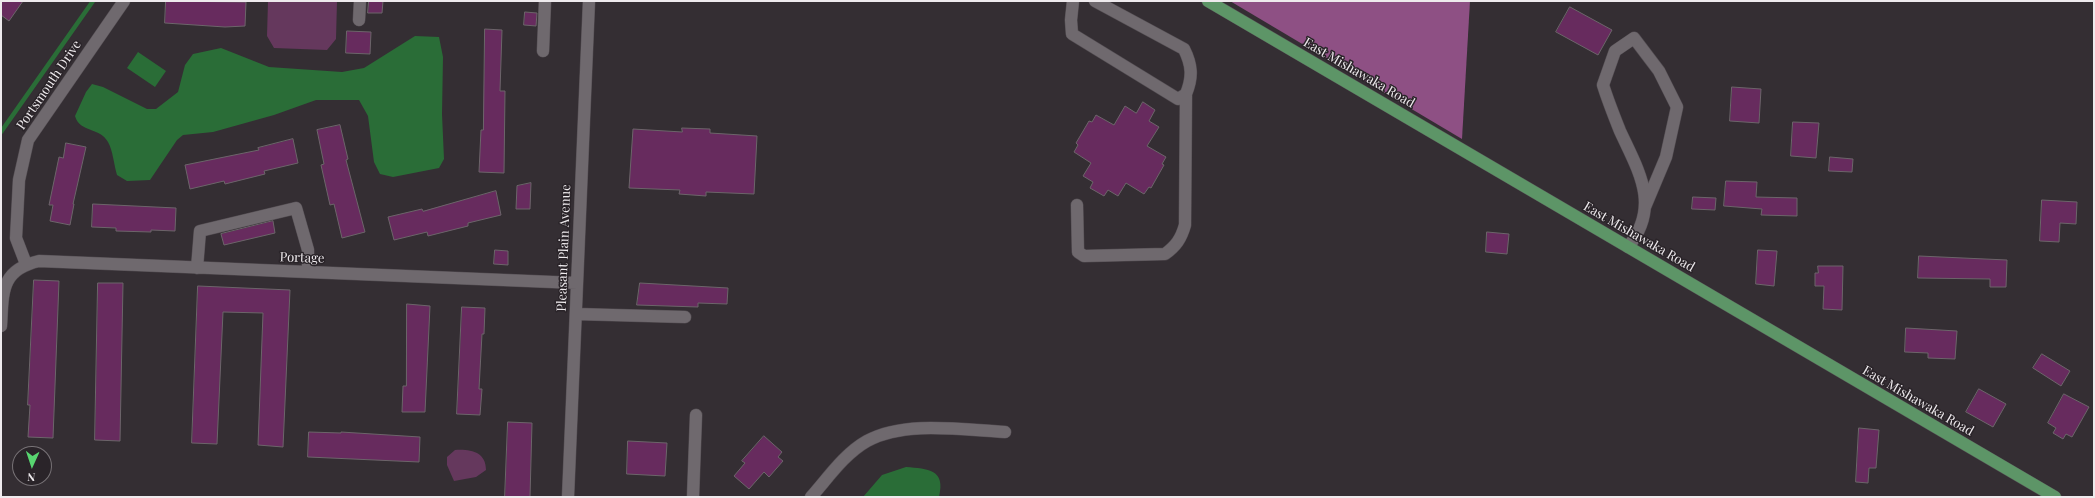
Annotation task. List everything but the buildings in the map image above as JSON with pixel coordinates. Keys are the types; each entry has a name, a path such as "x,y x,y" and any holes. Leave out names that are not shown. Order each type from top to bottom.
{"main road":[{"name":"East Mishawaka Road","path":"1208,1 2055,497"}],"street":[{"name":"Portsmouth Drive","path":"26,264 16,238 19,180 28,140 124,1"},
{"path":"359,20 360,1"},
{"path":"543,51 546,1"},
{"name":"Pleasant Plain Avenue","path":"568,497 588,1"},
{"path":"1073,1 1071,20 1072,34 1178,98 1186,94"},
{"path":"1077,205 1078,252 1084,256 1165,254 1176,246 1181,238 1185,226 1186,94 1191,81 1190,62 1184,49 1095,1"},
{"path":"1628,247 1639,234 1645,207 1666,157 1677,107 1659,71 1634,38 1615,51 1603,85 1617,124 1644,183 1645,207"},
{"path":"197,268 200,231 296,208 308,250 308,272"},
{"name":"Portage","path":"26,264 38,261 577,283"},
{"path":"1,326 3,296 6,282 14,272 26,264"},
{"path":"576,314 685,317"},
{"path":"693,497 696,415"},
{"path":"811,497 850,453 867,441 888,433 914,428 1005,432"}],"shaded area":[{"path":"268,1 337,1 336,39 327,50 274,48 267,36"},
{"path":"1230,1 1470,1 1462,139"},
{"path":"415,36 439,37 443,57 442,114 444,159 439,168 393,177 380,174 374,162 368,116 359,100 316,100 274,115 213,132 183,135 177,140 150,180 127,181 117,175 111,150 104,137 81,125 75,116 86,92 92,84 103,87 147,109 156,109 178,92 185,65 193,54 221,48 269,67 342,72 364,68"},
{"path":"138,52 166,71 155,87 127,68"},
{"path":"455,450 472,451 480,455 485,464 486,470 476,477 454,481 447,465 447,457"},
{"path":"906,467 933,472 940,481 939,497 863,497 882,475"}],"waterway":[{"path":"1,132 93,1"}]}
